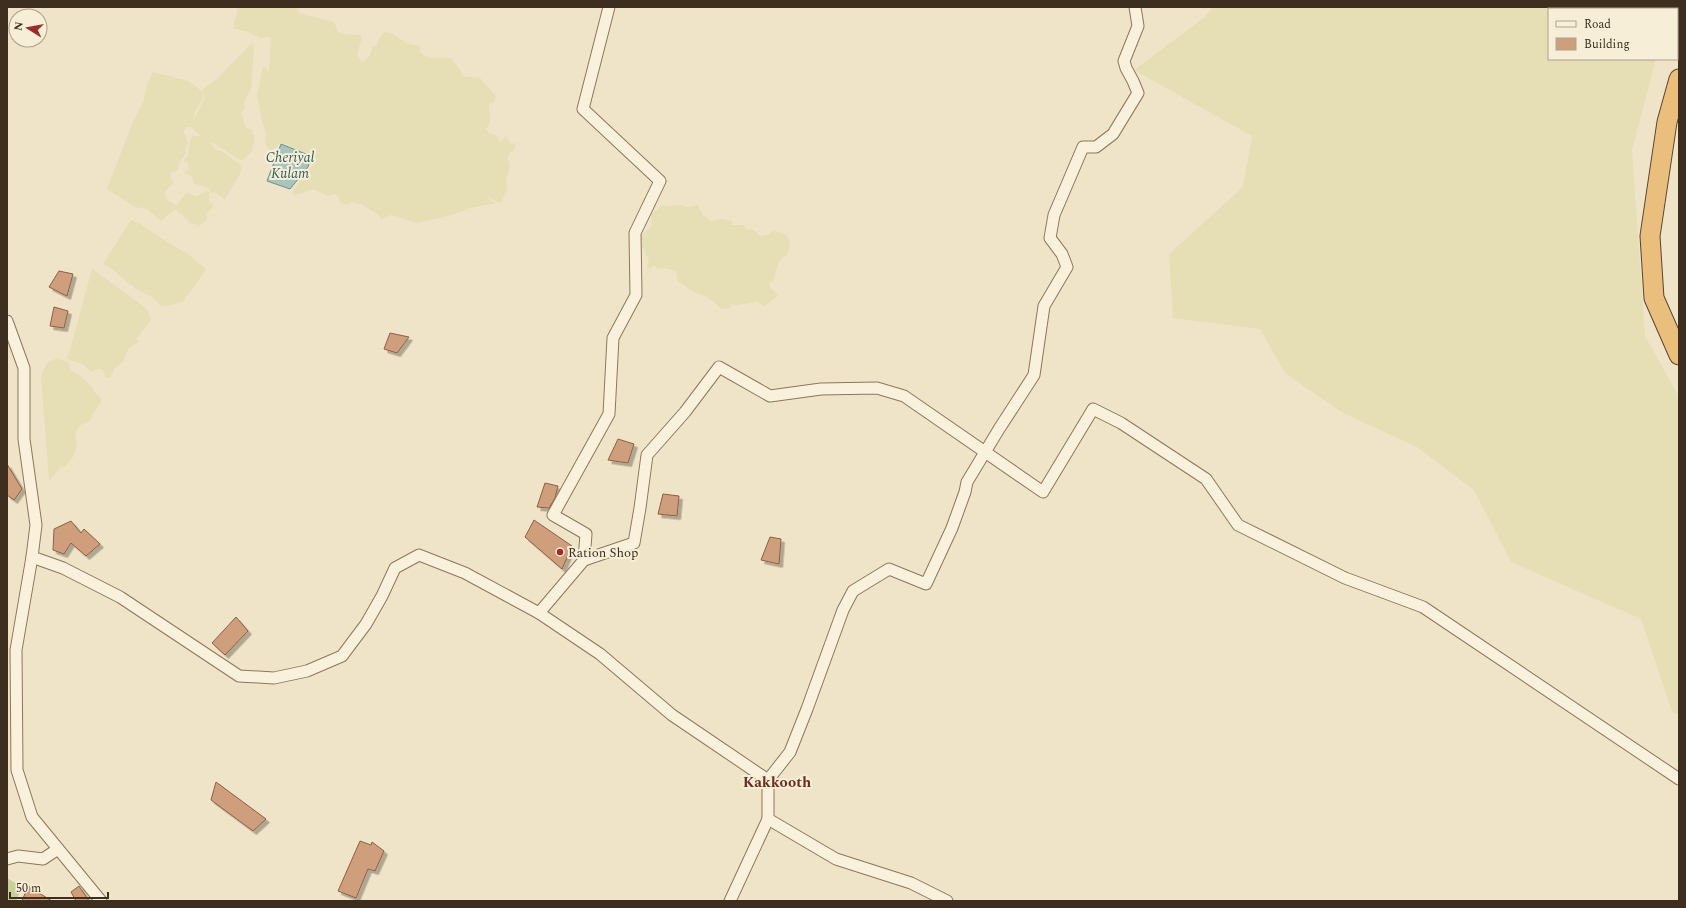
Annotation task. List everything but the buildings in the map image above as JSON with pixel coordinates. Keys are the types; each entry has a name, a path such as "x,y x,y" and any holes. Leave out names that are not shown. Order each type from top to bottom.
{"highway":[{"path":"1679,79 1667,122 1650,236 1654,298 1679,355"}],"street":[{"path":"584,560 586,534 553,516 609,414 614,338 636,295 635,233 660,181 583,109 609,7"},
{"path":"730,901 768,819 768,780 790,752 843,610 853,591 889,569 926,584 952,528 967,482 1034,375 1044,306 1066,267 1062,254 1050,238 1054,215 1083,147 1096,147 1113,134 1138,92 1124,61 1138,26 1134,7"},
{"path":"7,321 24,368 24,439 36,525 16,650 12,771 32,817 101,901"},
{"path":"539,613 584,560 634,543 647,454 685,412 719,367 770,396 821,389 877,388 904,396 1043,492 1093,409 1121,423 1206,479 1238,525 1345,578 1423,607 1679,779"},
{"path":"32,557 63,568 120,597 239,676 274,678 306,671 342,656 366,624 382,596 395,568 419,555 465,574 539,613 600,654 672,715 768,780"},
{"path":"768,819 836,859 911,883 947,901"},
{"path":"7,859 18,856 43,859 58,849"}],"shaded area":[{"path":"238,7 297,7 299,13 334,22 338,32 360,35 362,38 357,54 362,63 371,54 372,47 377,45 379,39 385,32 391,33 408,44 420,46 420,51 423,55 431,58 451,58 462,73 462,76 480,78 496,96 494,102 489,104 490,122 488,127 485,128 489,133 497,136 500,142 506,136 511,145 516,142 514,151 510,152 508,158 510,166 506,180 507,189 502,201 499,203 483,194 496,204 471,208 448,216 417,223 391,215 381,219 363,205 351,202 348,204 343,204 340,202 339,197 334,194 328,196 313,189 294,196 292,193 294,189 312,166 315,158 283,143 279,143 277,147 271,151 265,144 266,133 257,95 263,66 269,72 271,37 260,38 248,32 233,28"},
{"path":"1213,7 1669,7 1548,8 1548,60 1656,60 1632,150 1645,336 1679,397 1679,715 1672,712 1641,619 1511,562 1474,490 1417,447 1343,413 1285,373 1260,329 1173,318 1169,254 1243,187 1252,136 1134,70 1205,17"},
{"path":"252,43 254,47 251,89 244,102 245,108 241,112 246,128 251,129 255,138 252,151 244,159 240,160 212,142 210,143 216,150 222,151 242,166 240,174 225,199 215,193 211,192 209,194 209,202 214,204 207,214 207,220 199,226 190,223 177,211 176,207 175,210 162,221 148,209 135,207 107,189 133,122 144,100 147,84 153,72 188,81 203,92 203,99 195,111 193,121 204,99 203,89 217,79","holes":["187,127 191,127 201,136 193,136 190,140 188,154 184,161 188,163 189,170 195,170 184,171 185,174 190,175 193,179 193,183 209,188 211,192 206,191 197,196 186,193 176,206 166,199 165,192 174,182 171,180 171,173 178,169 179,163 186,153 185,149 188,143 183,130"]},
{"path":"681,205 687,207 698,205 703,215 711,221 722,219 732,221 732,225 743,225 747,229 754,230 760,236 767,235 773,231 783,233 788,237 790,243 788,254 781,259 776,270 774,280 769,283 769,286 778,295 765,306 757,302 733,305 732,302 730,308 722,309 709,298 678,282 676,271 664,268 658,269 653,265 652,268 647,269 649,254 646,258 645,249 641,247 640,237 652,226 651,214 661,206"},
{"path":"131,220 140,224 189,255 206,269 184,301 172,305 161,306 151,296 137,290 111,268 103,264"},
{"path":"92,269 143,306 148,311 151,320 137,338 138,342 128,349 123,362 115,368 110,378 106,378 103,370 94,370 92,372 82,364 67,359 66,357 69,354"},
{"path":"57,358 69,363 71,371 79,375 93,388 94,392 101,398 101,402 92,415 91,420 79,426 75,434 77,446 73,457 66,466 60,468 49,481 41,376 47,363"}],"green space":[{"path":"7,878 22,887 16,901 7,901"}],"water":[{"name":"Cheriyal Kulam","path":"281,144 311,156 308,167 290,189 267,181"}],"place":[{"name":"Ration Shop","path":"560,552"}],"district":[{"name":"Kakkooth","path":"777,782"}]}
